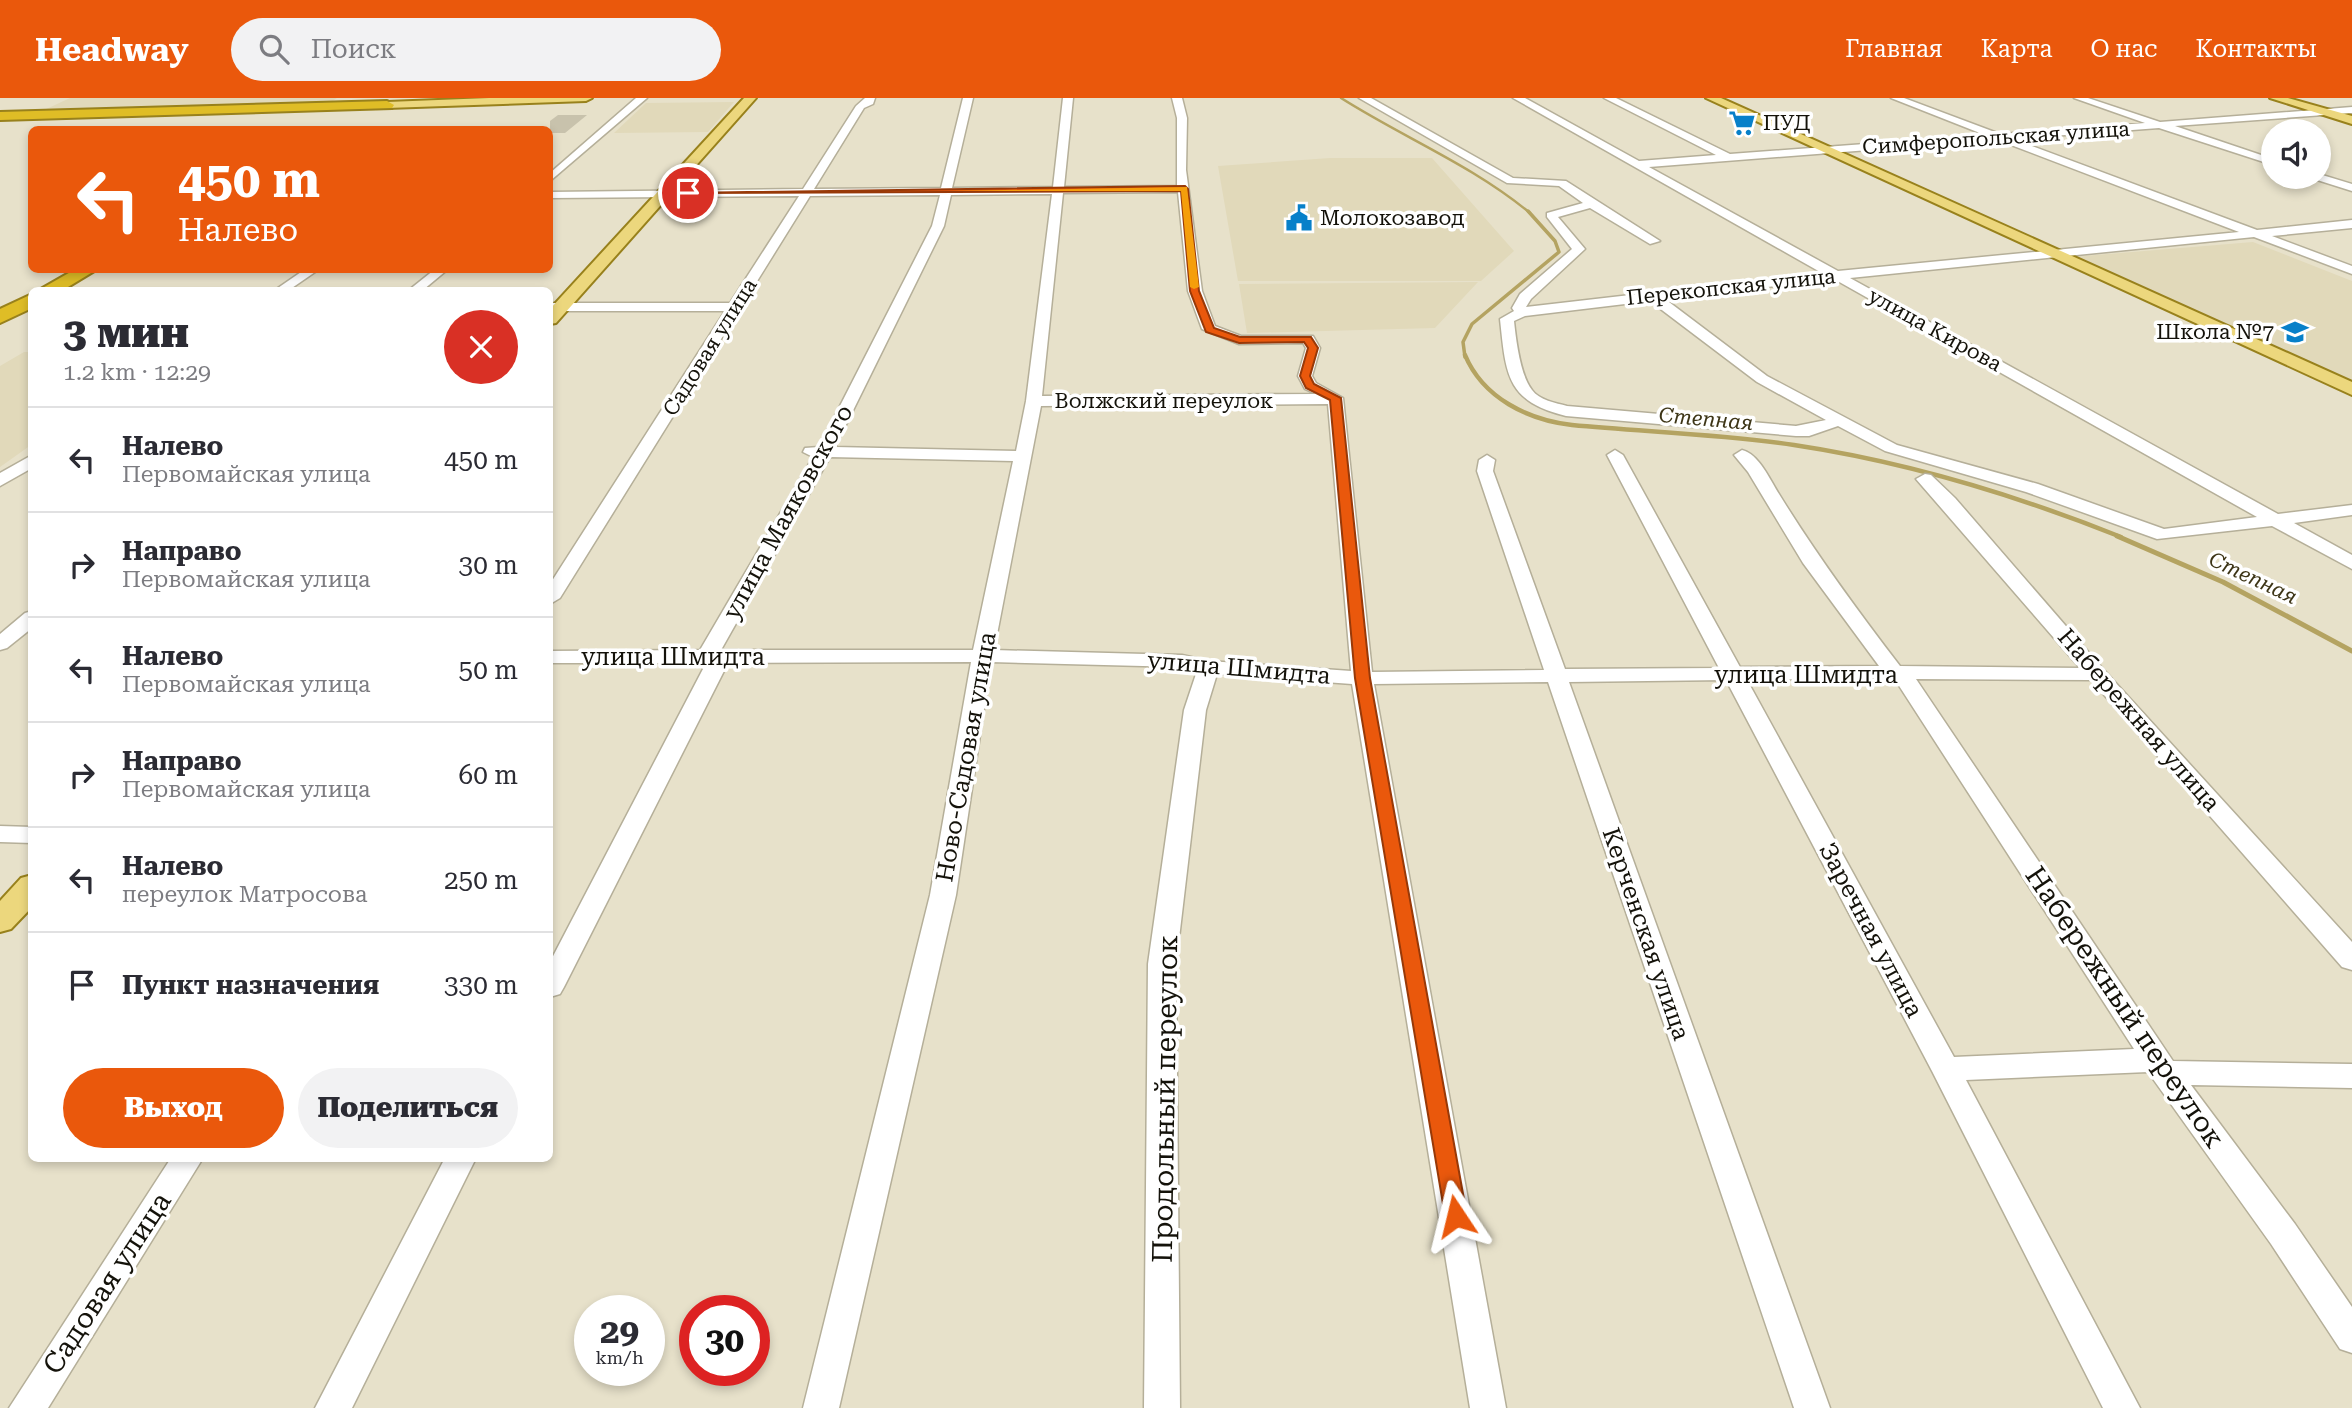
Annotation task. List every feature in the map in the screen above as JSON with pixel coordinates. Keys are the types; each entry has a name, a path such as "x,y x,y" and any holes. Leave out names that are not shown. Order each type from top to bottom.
{"highway":[{"path":"0,116 393,101"},
{"path":"358,121 393,101"},
{"path":"55,287 81,273"},
{"path":"0,317 28,302"}],"main road":[{"path":"393,101 586,98"},
{"path":"555,307 664,194 750,98"},
{"path":"1712,98 2352,389"},
{"path":"2276,98 2352,120"},
{"path":"0,921 28,890"}],"street":[{"path":"553,175 642,98"},
{"name":"Садовая улица","path":"553,593 861,106 868,104 870,98"},
{"name":"улица Маяковского","path":"553,981 713,669 706,658 938,226 968,98"},
{"name":"Ново-Садовая улица","path":"821,1408 943,895 982,656 1034,401 1068,98"},
{"path":"1177,98 1182,118 1181,170 1195,291 1209,330 1239,340 1308,339 1313,348 1305,376 1310,386 1335,398 1362,678 1488,1408"},
{"path":"1364,98 1511,181 1562,183 1654,241"},
{"name":"улица Кирова","path":"1518,98 2352,563"},
{"path":"1609,98 1729,158"},
{"path":"1896,98 2352,270"},
{"path":"2079,98 2261,158"},
{"name":"Симферопольская улица","path":"1640,164 2352,110"},
{"path":"2331,181 2352,188"},
{"path":"553,195 1185,189"},
{"path":"1592,204 1551,215 1579,249 1525,297 1520,308 1522,312 1507,318 1511,354 1525,393 1544,405 1566,411 1796,431 1810,431 1837,421"},
{"name":"Перекопская улица","path":"1522,312 1651,295 2052,252 2352,224"},
{"path":"286,287 307,273"},
{"path":"419,287 436,273"},
{"path":"1651,295 1762,379 1891,448 2032,488 2163,535 2352,510"},
{"path":"555,307 736,307"},
{"name":"Волжский переулок","path":"1034,401 1335,398"},
{"path":"815,452 1021,456"},
{"name":"Заречная улица","path":"1615,455 1736,675 2122,1408"},
{"name":"Набережный переулок","path":"1742,455 1755,469 1812,563 1898,673 2161,1066 2283,1234 2352,1337"},
{"name":"Керченская улица","path":"1487,460 1485,471 1812,1408"},
{"path":"0,481 28,463"},
{"name":"Набережная улица","path":"1925,480 1950,502 2097,674 2352,960"},
{"path":"0,644 28,620"},
{"name":"улица Шмидта","path":"553,657 982,656 1182,661 1209,667 1362,678 2097,674"},
{"name":"Продольный переулок","path":"1162,1408 1163,964 1195,710 1209,667"},
{"path":"0,834 28,835"},
{"path":"1945,1069 2161,1066 2352,1076"},
{"name":"Садовая улица","path":"27,1408 185,1162"},
{"path":"333,1408 459,1162"}],"shaded area":[{"path":"70,98 337,98 331,102 42,111"},
{"path":"734,102 708,132 614,133 646,103"},
{"name":"Молокозавод","path":"1330,158 1432,158 1514,251 1481,281 1238,281 1218,166"},
{"name":"Школа №7","path":"2253,242 2352,281 2352,383 2072,257"},
{"path":"1478,282 1435,328 1247,333 1239,284"},
{"path":"28,352 28,447 0,467 0,366"}],"building":[{"path":"558,115 587,115 565,133 553,133 550,121"}],"waterway":[{"name":"Степная","path":"1341,98 1485,180 1529,212"},
{"name":"Степная","path":"1465,357 1463,342 1472,324 1559,252 1555,241 1529,212"},
{"name":"Степная","path":"1465,355 1473,370 1495,395 1539,418 1572,425 1767,441 1836,452 2001,494 2121,537"},
{"name":"Степная","path":"2117,536 2223,582 2352,651"}],"slow traffic":[{"path":"954,191 1185,189 1194,287"}],"place":[{"name":"ПУД","path":"1742,123"},
{"name":"Молокозавод","path":"1299,218"},
{"name":"Школа №7","path":"2295,332"}],"route":[{"path":"688,193 1185,189 1195,291 1202,304 1209,330 1239,340 1308,339 1313,348 1305,376 1310,386 1335,398 1362,678 1456,1216"}]}
